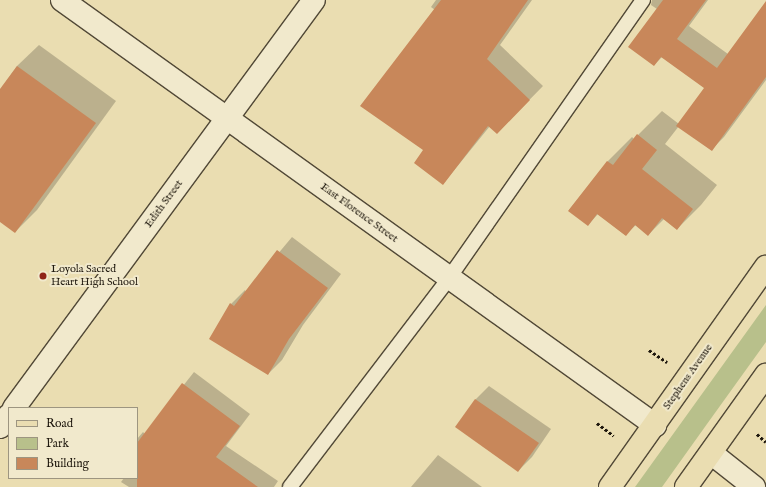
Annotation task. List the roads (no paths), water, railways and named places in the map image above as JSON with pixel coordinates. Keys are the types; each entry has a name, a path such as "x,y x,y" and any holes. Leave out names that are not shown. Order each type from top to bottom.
{"main road":[{"name":"Stephens Avenue","path":"610,487 766,267"},
{"path":"686,487 766,375"}],"street":[{"name":"East Florence Street","path":"62,0 655,425"},
{"name":"Edith Street","path":"15,407 314,0"},
{"path":"0,427 8,416"},
{"path":"711,453 754,487"}],"lane":[{"path":"290,487 449,278 643,0"}],"place":[{"name":"Loyola Sacred Heart High School","path":"43,276"}]}
